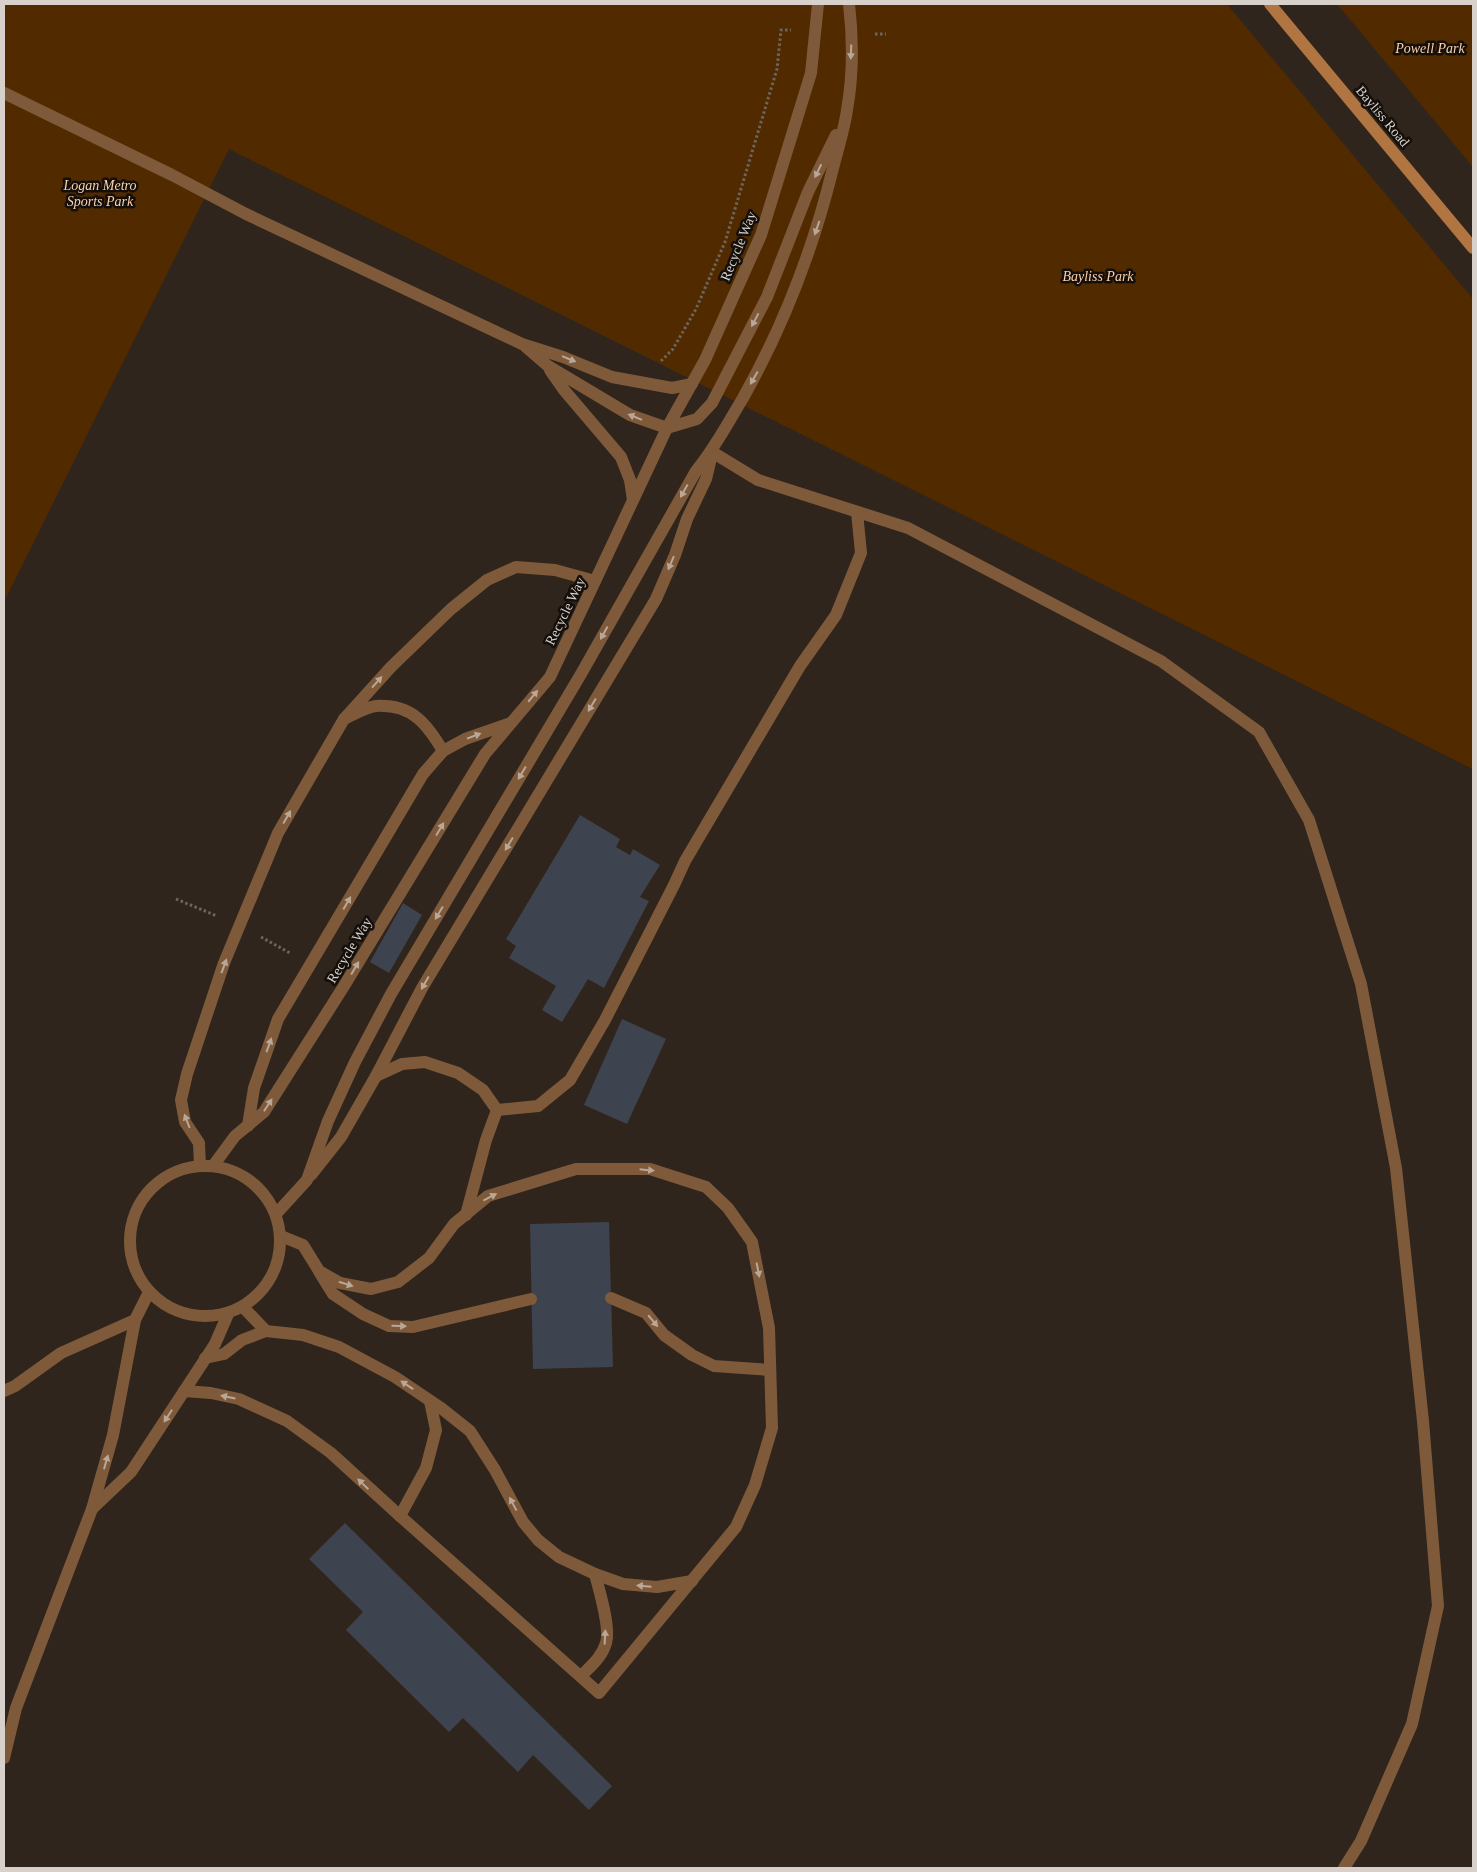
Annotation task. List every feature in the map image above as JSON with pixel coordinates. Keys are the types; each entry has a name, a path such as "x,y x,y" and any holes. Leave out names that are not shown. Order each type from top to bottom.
{"street":[{"name":"Recycle Way","path":"206,1166 235,1136 264,1112 344,986 485,754 550,676 667,428 705,360 761,235 811,73 818,4"},
{"path":"307,1180 328,1122 355,1062 391,994 582,674 696,470 712,452 768,353 797,287 822,212 847,111 852,33 849,4"},
{"name":"Bayliss Road","path":"1270,4 1473,248"},
{"path":"4,93 172,175 246,214 522,344 563,357 612,377 672,388 692,384"},
{"path":"522,344 548,366 630,416 667,428 697,419 712,403 767,297 808,192 847,111"},
{"path":"548,366 564,390 621,457 630,480 633,500"},
{"path":"712,452 758,480 908,528 1161,661 1259,732 1309,820 1361,984 1396,1168 1423,1421 1438,1606 1412,1724 1361,1841 1344,1868"},
{"path":"276,1214 320,1166 342,1137 422,988 656,599 687,519 706,479 712,452"},
{"path":"497,1110 538,1106 570,1080 606,1020 685,861 800,666 836,615 861,553 857,512"},
{"path":"206,1166 199,1143 185,1122 181,1100 187,1074 224,963 278,833 344,719 391,667 451,609 487,580 516,567 554,570 596,581"},
{"path":"344,719 375,706 400,708 419,717 432,732 443,751"},
{"path":"248,1126 254,1088 278,1019 423,774 443,751 466,739 511,723"},
{"path":"376,1076 402,1064 426,1062 458,1073 464,1077 483,1090 497,1110"},
{"path":"466,1215 486,1140 497,1110"},
{"path":"206,1166 227,1168 248,1178 264,1194 276,1214 281,1236 279,1257 272,1277 259,1294 228,1314 206,1316 185,1314 166,1306 149,1292 136,1271 130,1246 132,1221 143,1198 160,1180 181,1170 206,1166"},
{"path":"184,1390 239,1399 286,1421 331,1453 599,1693 736,1527 755,1485 772,1428 769,1328 752,1242 728,1208 706,1187 650,1169 576,1169 488,1196 454,1224 429,1258 398,1282 371,1289 340,1282 319,1271"},
{"path":"281,1236 303,1245 333,1294 362,1314 389,1326 413,1327 531,1299"},
{"path":"4,1758 16,1708 92,1509 113,1435 135,1320 149,1292"},
{"path":"611,1298 646,1313 664,1335 692,1355 714,1366 770,1370"},
{"path":"243,1306 266,1331"},
{"path":"92,1509 131,1472 215,1344 228,1314"},
{"path":"4,1391 15,1386 61,1353 135,1320"},
{"path":"205,1358 224,1354 242,1340 266,1331 303,1335 339,1346 395,1378 470,1431 495,1470 523,1522 538,1540 559,1557 595,1574 623,1584 656,1587 692,1581"},
{"path":"400,1516 426,1468 436,1430 430,1401"},
{"path":"581,1676 598,1659 607,1641 605,1615 595,1574"}],"path":[{"path":"652,385 656,367 673,349 696,309 725,242 777,69 781,30 815,31"},
{"path":"852,33 886,34"}],"green space":[{"name":"Bayliss Park","path":"4,4 1227,4 1473,299 1473,769 229,149 4,602"},
{"name":"Powell Park","path":"1337,4 1473,4 1473,167"}],"building":[{"path":"580,815 620,839 616,847 630,855 633,849 660,865 640,897 649,901 604,988 588,979 562,1022 542,1010 556,986 509,958 516,946 506,939"},
{"path":"403,903 422,915 389,973 370,962"},
{"path":"622,1019 666,1039 627,1124 584,1105"},
{"path":"609,1222 613,1367 533,1369 530,1224"},
{"path":"345,1523 612,1786 589,1810 533,1755 518,1772 463,1718 449,1732 346,1630 363,1612 309,1559"}],"park label":[{"name":"Logan Metro Sports Park","path":"100,194"}]}
